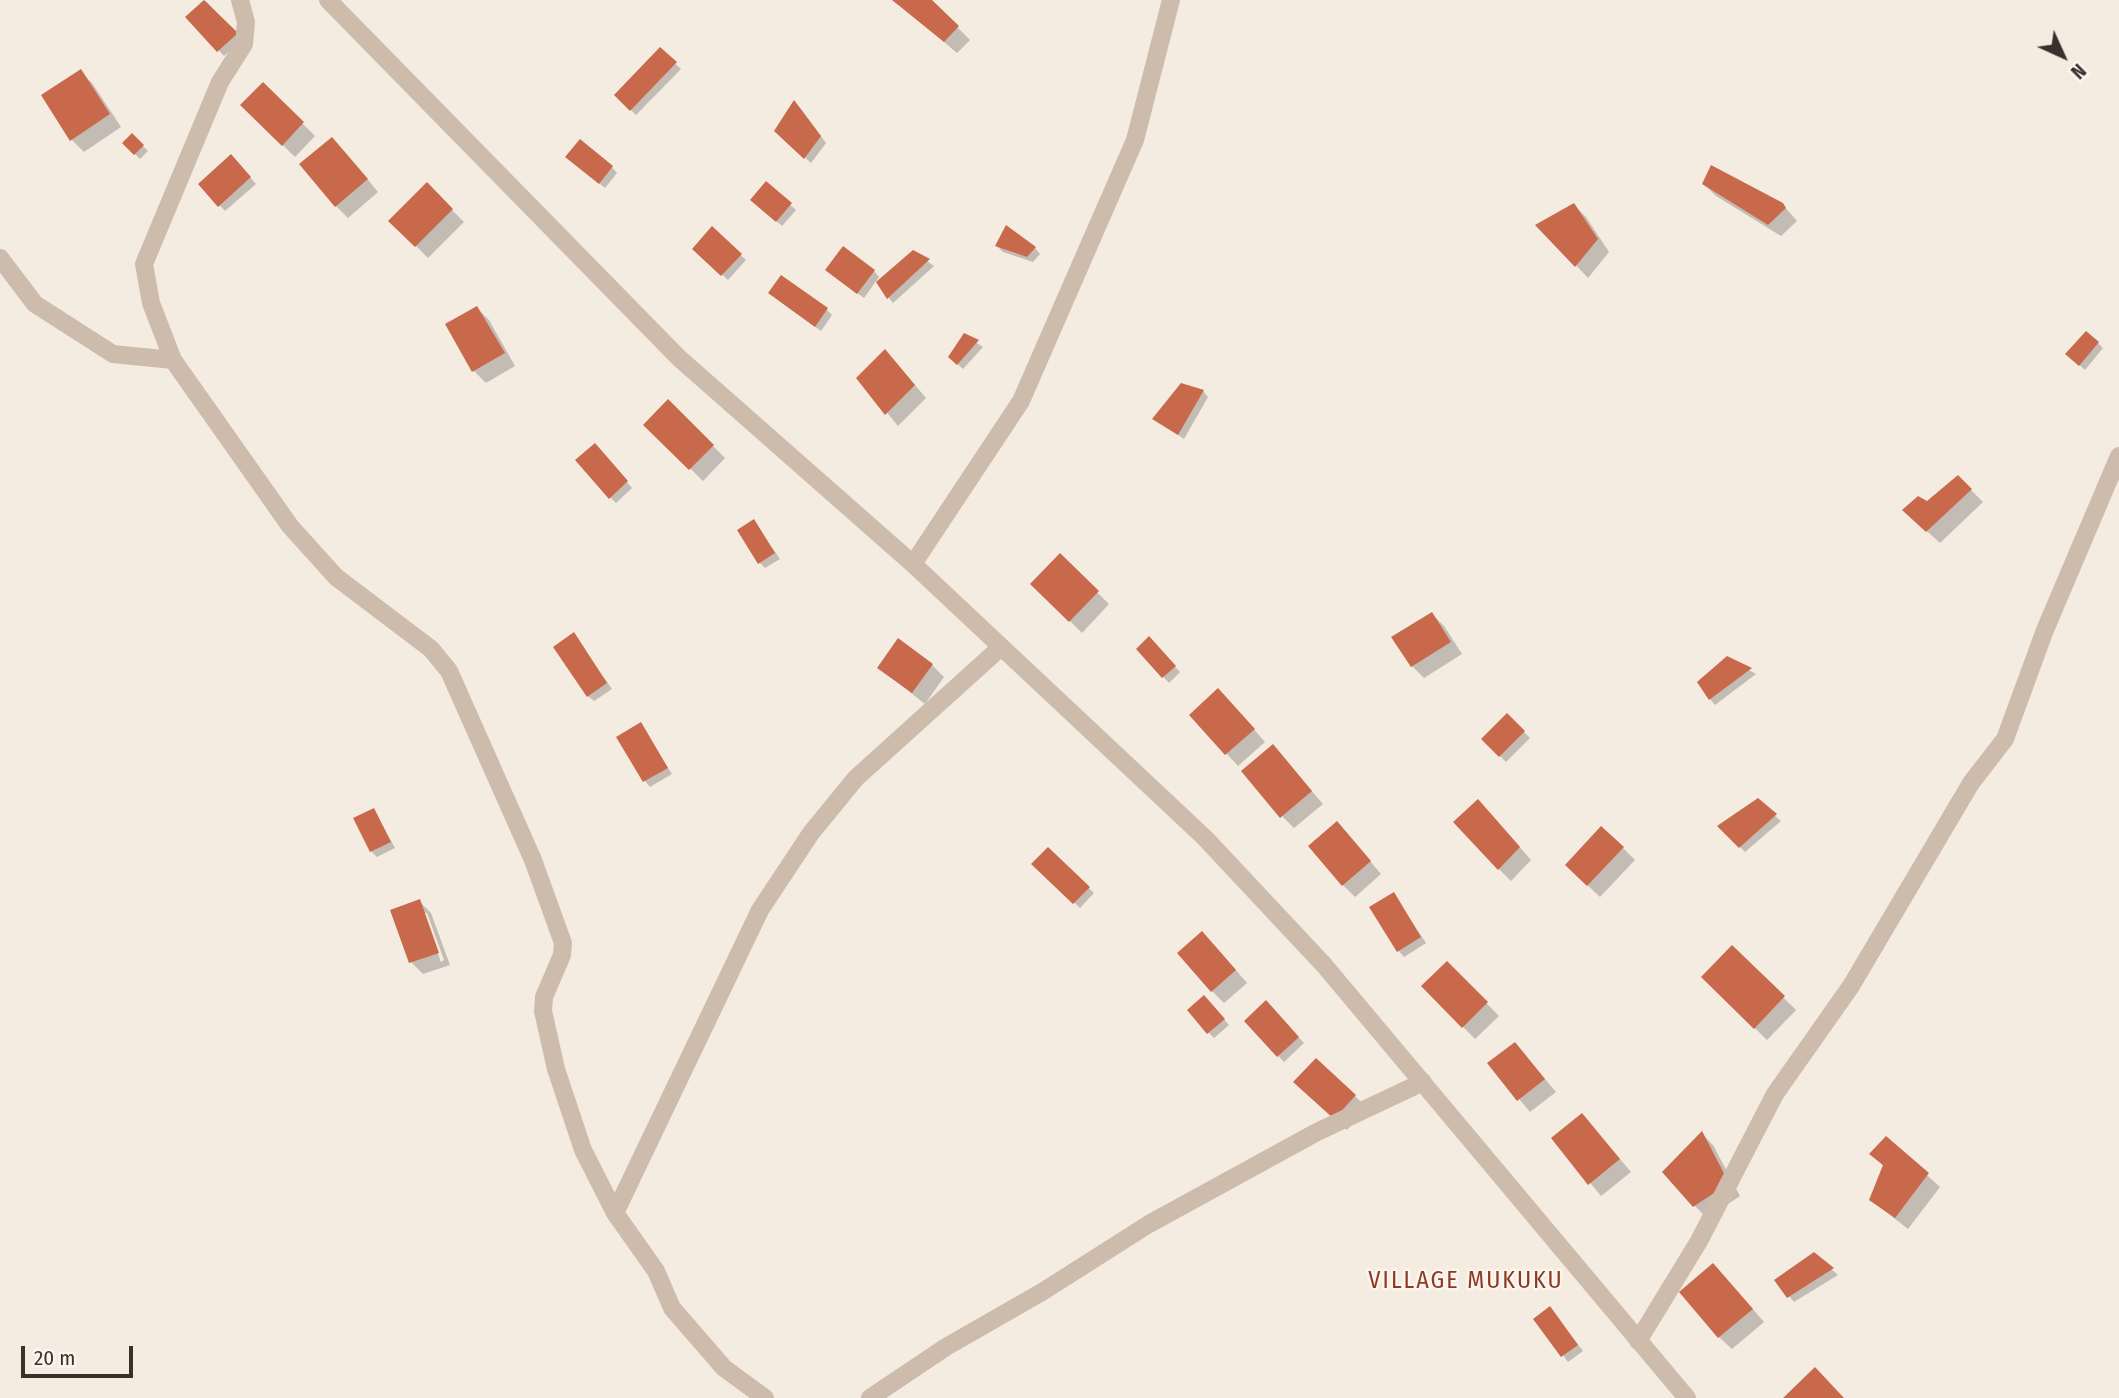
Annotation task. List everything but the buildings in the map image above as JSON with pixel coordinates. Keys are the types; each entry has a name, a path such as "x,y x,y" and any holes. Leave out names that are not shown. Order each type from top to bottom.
{"street":[{"path":"240,0 246,22 244,44 220,82 144,264 151,303 173,360 290,526 336,577 431,649 449,671 533,860 563,943 562,955 544,997 543,1011 556,1069 583,1150 615,1213 656,1271 672,1308 724,1368 765,1398"},
{"path":"328,0 679,358 913,564 1205,838 1324,965 1687,1398"},
{"path":"913,564 1021,401 1135,140 1171,0"},
{"path":"0,258 35,304 113,354 173,360"},
{"path":"1638,1341 1699,1241 1775,1094 1851,986 1971,783 2005,739 2045,630 2119,456"},
{"path":"615,1213 760,909 811,833 856,778 1000,648"},
{"path":"870,1398 946,1347 1042,1292 1149,1224 1317,1132 1423,1082"}],"district":[{"name":"VILLAGE MUKUKU","path":"1466,1281"}]}
